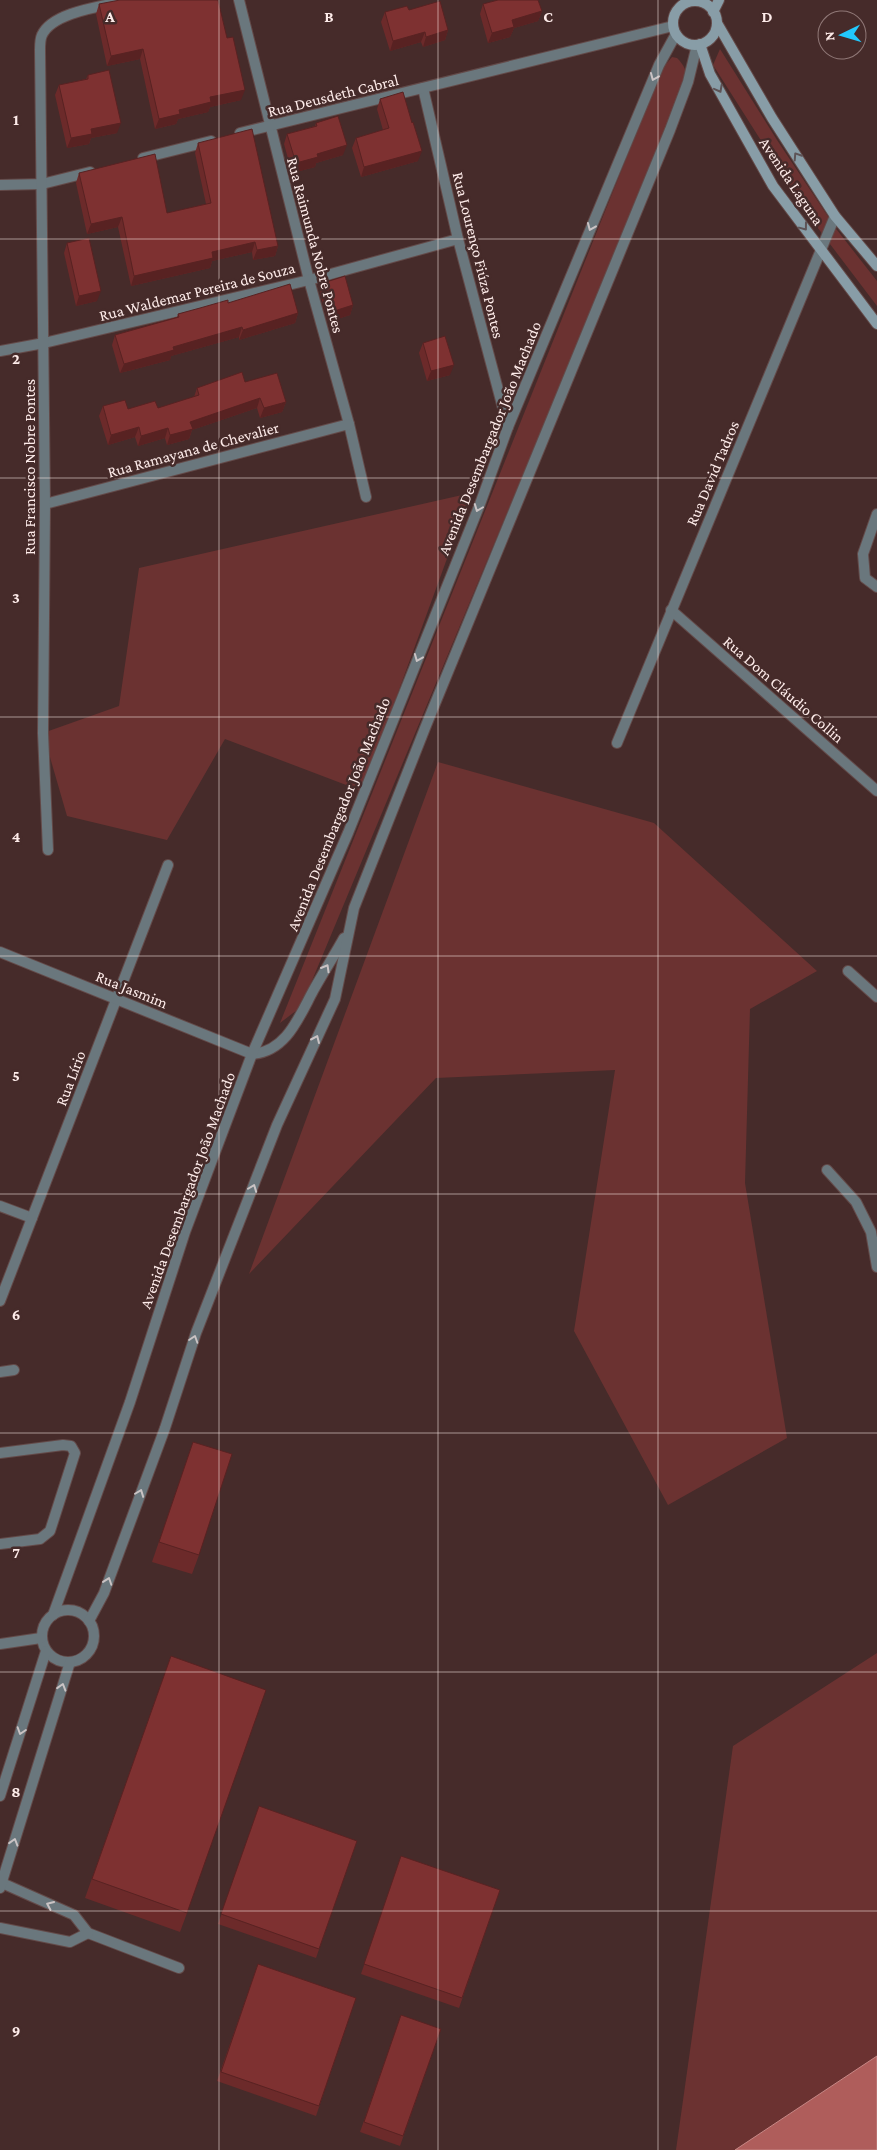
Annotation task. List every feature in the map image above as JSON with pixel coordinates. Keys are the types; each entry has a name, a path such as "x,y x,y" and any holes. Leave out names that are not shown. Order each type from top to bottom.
{"main road":[{"path":"713,12 719,0"},
{"path":"697,1 704,3 713,12 717,23 712,36 699,45 682,41 674,30 677,11 685,2 697,1"},
{"name":"Avenida Laguna","path":"717,23 772,118 835,216 877,266"},
{"name":"Avenida Laguna","path":"699,45 710,74 773,186 877,324"}],"street":[{"name":"Rua Francisco Nobre Pontes","path":"48,850 43,732 45,504 39,72 42,36 48,26 57,19 74,13 130,0"},
{"name":"Rua Raimunda Nobre Pontes","path":"239,0 308,280 349,424 366,497"},
{"name":"Rua Deusdeth Cabral","path":"137,160 424,88 674,30"},
{"name":"Avenida Desembargador João Machado","path":"53,1614 130,1402 185,1232 252,1054 348,833 480,504 508,428 674,30"},
{"path":"89,1621 104,1593 165,1428 196,1333 274,1134 335,999 347,933 354,908 421,737 670,130 688,82 699,45"},
{"name":"Rua Lourenço Fiúza Pontes","path":"424,88 458,240 508,428"},
{"path":"0,185 42,184 99,169"},
{"name":"Rua David Tadros","path":"617,742 835,216"},
{"name":"Rua Waldemar Pereira de Souza","path":"0,351 44,343 308,280 458,240"},
{"name":"Rua Ramayana de Chevalier","path":"45,504 349,424"},
{"path":"877,514 863,554 865,578 877,588"},
{"name":"Rua Dom Cláudio Collin","path":"671,610 877,790"},
{"name":"Rua Lírio","path":"0,1301 168,865"},
{"path":"252,1054 266,1053 285,1038 301,1014 347,933"},
{"name":"Rua Jasmim","path":"0,952 252,1054"},
{"path":"848,970 877,996"},
{"path":"827,1170 856,1202 874,1231 877,1267"},
{"path":"0,1206 32,1218"},
{"path":"0,1372 14,1370"},
{"path":"0,1453 63,1444 71,1446 74,1453 50,1531 40,1539 0,1544"},
{"path":"65,1610 78,1612 89,1621 94,1634 92,1647 83,1658 70,1662 57,1660 46,1651 42,1638 44,1625 53,1614 65,1610"},
{"path":"0,1644 42,1638"},
{"path":"1,1793 5,1765 46,1651"},
{"path":"70,1662 1,1886 74,1915 88,1933 180,1968"},
{"path":"0,1928 70,1942 88,1933"}],"shaded area":[{"path":"720,49 777,140 837,230 877,281 877,306 811,219 713,65"},
{"path":"672,57 677,58 683,66 687,81 301,1007 280,1023 662,69"},
{"path":"471,493 362,791 225,739 167,840 67,816 43,733 119,706 139,568"},
{"path":"438,762 654,823 817,971 750,1009 745,1183 787,1438 668,1505 574,1331 615,1070 436,1078 249,1274"},
{"path":"877,1653 877,2150 676,2150 733,1746"},
{"path":"877,2056 877,2150 735,2150"}],"building":[{"path":"120,0 218,0 227,38 233,37 245,90 210,97 211,102 179,110 180,114 159,119 143,49 111,56 99,4"},
{"path":"498,0 538,0 542,11 512,20 514,27 492,33 483,4"},
{"path":"440,1 448,30 426,37 425,32 393,41 385,12 407,6 409,10"},
{"path":"109,70 121,123 91,129 92,134 71,138 59,85 88,79 88,75"},
{"path":"403,92 422,151 364,167 356,138 389,128 380,99"},
{"path":"338,116 347,145 317,154 318,157 296,163 287,134 317,126 316,123"},
{"path":"252,129 278,246 257,250 255,242 212,252 213,258 134,276 122,217 91,224 79,173 155,154 167,213 211,203 198,143"},
{"path":"89,238 101,291 79,296 67,243"},
{"path":"345,276 353,305 331,312 323,283"},
{"path":"290,284 298,313 243,330 242,327 173,347 174,350 124,364 115,335 179,317 178,314 228,300 228,303"},
{"path":"445,336 454,365 431,371 423,343"},
{"path":"242,372 245,382 277,373 286,402 264,408 260,398 190,422 193,429 170,435 168,428 141,436 139,427 111,435 103,406 125,400 128,409 155,401 158,408 199,395 197,388"},
{"path":"193,1442 232,1454 199,1555 159,1542"},
{"path":"171,1656 266,1690 187,1913 92,1879"},
{"path":"259,1806 357,1841 319,1949 221,1914"},
{"path":"401,1856 500,1890 462,1998 364,1964"},
{"path":"258,1964 356,1998 319,2106 221,2072"},
{"path":"401,2015 441,2029 403,2136 364,2122"}]}
